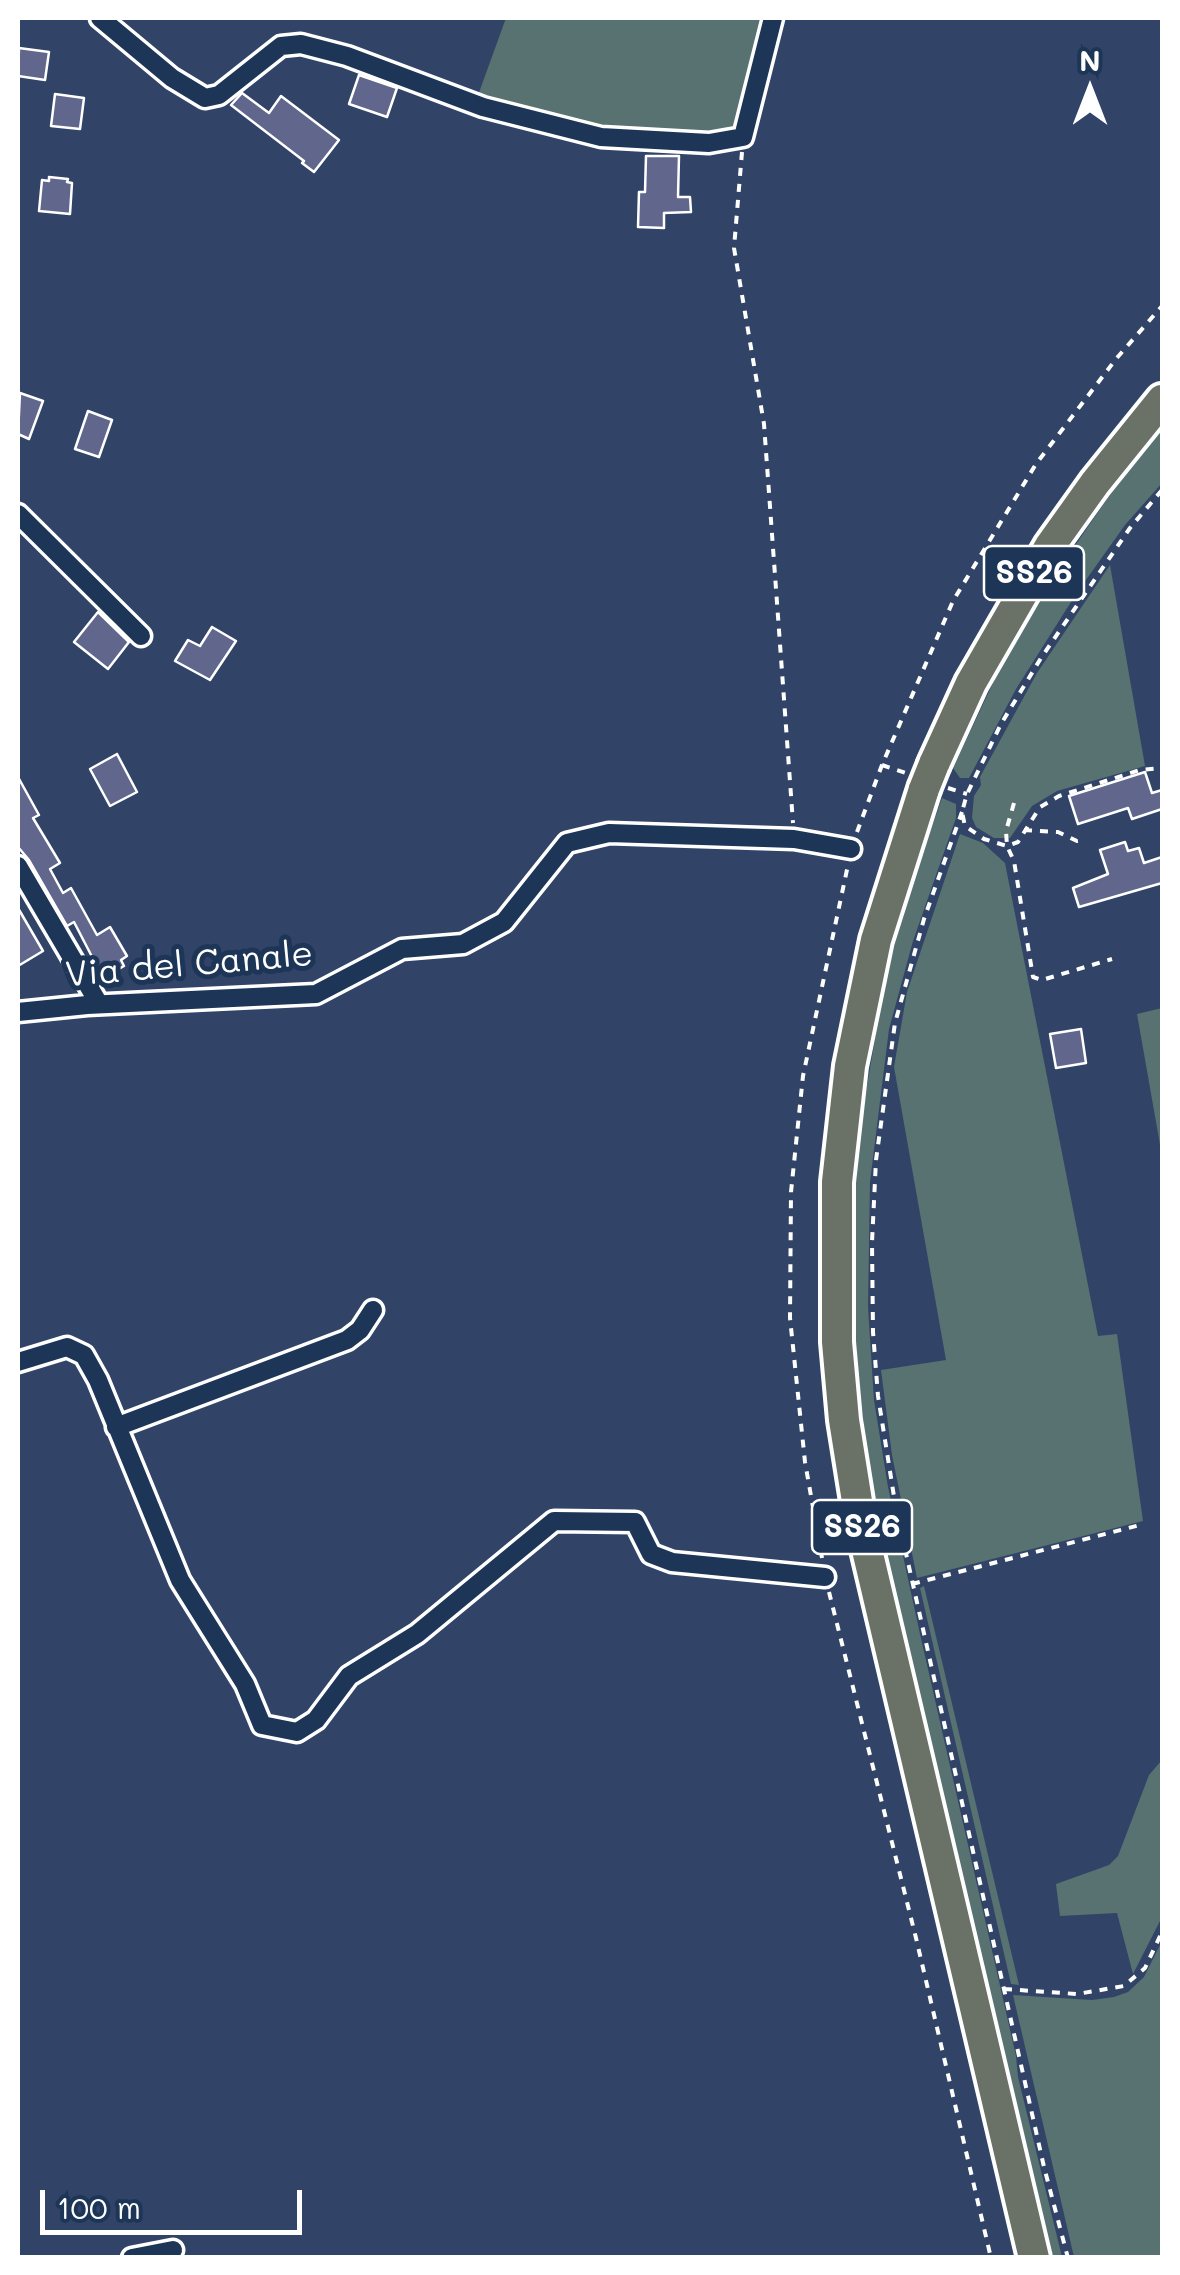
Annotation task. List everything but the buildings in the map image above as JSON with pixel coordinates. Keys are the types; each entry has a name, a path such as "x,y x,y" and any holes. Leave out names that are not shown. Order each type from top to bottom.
{"main road":[{"name":"SS26","path":"1034,2258 860,1520 844,1420 837,1342 837,1182 850,1066 876,940 929,776 979,667 1050,546 1095,482 1162,400"}],"street":[{"path":"100,18 172,78 205,98 220,95 281,46 301,44 347,56 483,106 600,137 709,144 743,137 773,18"},
{"path":"18,514 141,636"},
{"name":"Via del Canale","path":"18,1012 99,1004 316,994 402,948 463,944 504,922 566,843 608,833 794,839 852,849"},
{"path":"18,866 99,1004"},
{"path":"116,1427 348,1340 373,1310"},
{"path":"18,1362 67,1347 84,1356 98,1380 180,1580 244,1684 262,1726 297,1732 316,1720 349,1676 417,1634 554,1521 635,1522 651,1554 672,1562 826,1578"},
{"path":"132,2258 172,2250"}],"path":[{"path":"743,137 734,248 764,424 794,839"},
{"path":"852,849 882,764 953,600 1036,464 1162,306"},
{"path":"1068,2258 912,1584 884,1440 874,1348 872,1242 876,1160 899,1005 966,794 1001,724 1041,658 1130,528 1162,490"},
{"path":"962,812 973,833 1007,846 1018,842 1040,807 1059,796 1140,770 1162,768"},
{"path":"1014,804 1006,832 1007,846 1014,861 1033,977 1042,980 1112,959"},
{"path":"1024,830 1058,832 1077,841 1084,840"},
{"path":"912,1584 1140,1525"},
{"path":"1004,1989 1077,1994 1124,1986 1144,1968 1162,1932"}],"green space":[{"path":"506,18 763,18 736,128 729,136 619,133 477,98"},
{"path":"1162,427 1162,483 1125,525 1076,594 1016,689 969,778 960,778 953,768 1000,668 1049,584 1130,465"},
{"path":"1110,565 1145,766 1057,791 1032,806 1010,838 994,838 976,827 972,818 980,777 1037,673"},
{"path":"942,798 956,804 956,818 913,941 889,1029 870,1182 868,1307 874,1400 888,1487 920,1634 1062,2257 1053,2257 882,1535 858,1371 853,1300 854,1205 861,1121 884,986 901,915"},
{"path":"960,834 983,843 1005,863 1098,1336 1117,1334 1143,1521 917,1578 892,1455 881,1370 946,1360 894,1067 907,992"},
{"path":"1162,1008 1162,1156 1137,1014"},
{"path":"924,1586 1019,1985 1011,1984 920,1588"},
{"path":"1162,1760 1162,1917 1133,1974 1117,1913 1060,1916 1056,1884 1109,1865 1118,1856 1149,1775"},
{"path":"1162,1941 1162,2257 1074,2257 1013,1995 1092,2000 1128,1992 1144,1977"}]}
